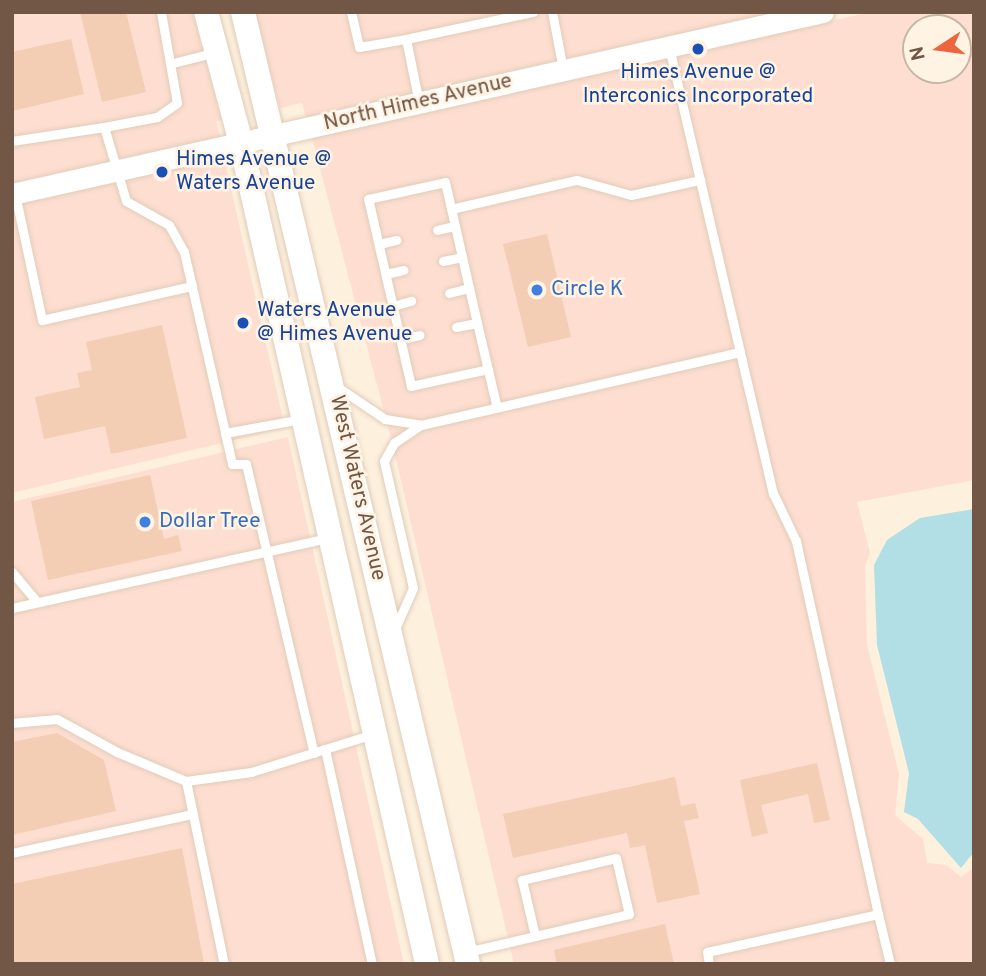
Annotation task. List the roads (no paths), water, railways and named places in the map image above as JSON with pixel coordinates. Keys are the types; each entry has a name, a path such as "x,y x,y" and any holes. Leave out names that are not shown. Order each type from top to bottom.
{"main road":[{"name":"West Waters Avenue","path":"206,12 241,143 427,964"},
{"name":"West Waters Avenue","path":"243,12 275,135 466,958"},
{"path":"330,537 362,550 394,684 412,726"}],"street":[{"name":"North Himes Avenue","path":"13,194 823,12"}],"lane":[{"path":"12,141 157,117 177,103 173,63 161,12"},
{"path":"351,12 359,47 406,40 533,12"},
{"path":"552,12 564,71"},
{"path":"406,40 419,103"},
{"path":"669,47 773,493 796,541 890,964"},
{"path":"173,63 216,52"},
{"path":"104,127 113,172 126,201 176,235 192,286 232,464 246,464 314,753"},
{"path":"451,209 577,180 631,195 700,180"},
{"path":"488,369 411,386 368,199 445,183 477,323 488,369 497,408"},
{"path":"13,194 42,320 192,286"},
{"path":"437,230 455,226"},
{"path":"379,244 397,240"},
{"path":"443,261 462,257"},
{"path":"386,274 404,270"},
{"path":"449,293 469,288"},
{"path":"393,306 411,301"},
{"path":"456,327 477,323"},
{"path":"401,339 420,335"},
{"path":"391,637 413,588 384,461 394,443 421,425 740,352"},
{"path":"332,382 359,406 385,419 421,425"},
{"path":"225,433 303,418"},
{"path":"12,608 330,537"},
{"path":"12,572 37,602"},
{"path":"12,723 57,719 117,752 186,781 251,772 375,734"},
{"path":"325,749 372,964"},
{"path":"186,781 224,964"},
{"path":"12,853 193,814"},
{"path":"466,958 535,936 629,914 616,858 522,880 535,936"},
{"path":"709,964 707,952 878,914"}],"water":[{"path":"974,509 974,852 961,868 918,819 904,812 909,773 877,645 874,565 887,540 920,518"}],"place":[{"name":"Himes Avenue @ Interconics Incorporated","path":"698,49"},
{"name":"Himes Avenue @ Waters Avenue","path":"162,172"},
{"name":"Circle K","path":"537,290"},
{"name":"Waters Avenue @ Himes Avenue","path":"243,323"},
{"name":"Dollar Tree","path":"145,522"}]}
